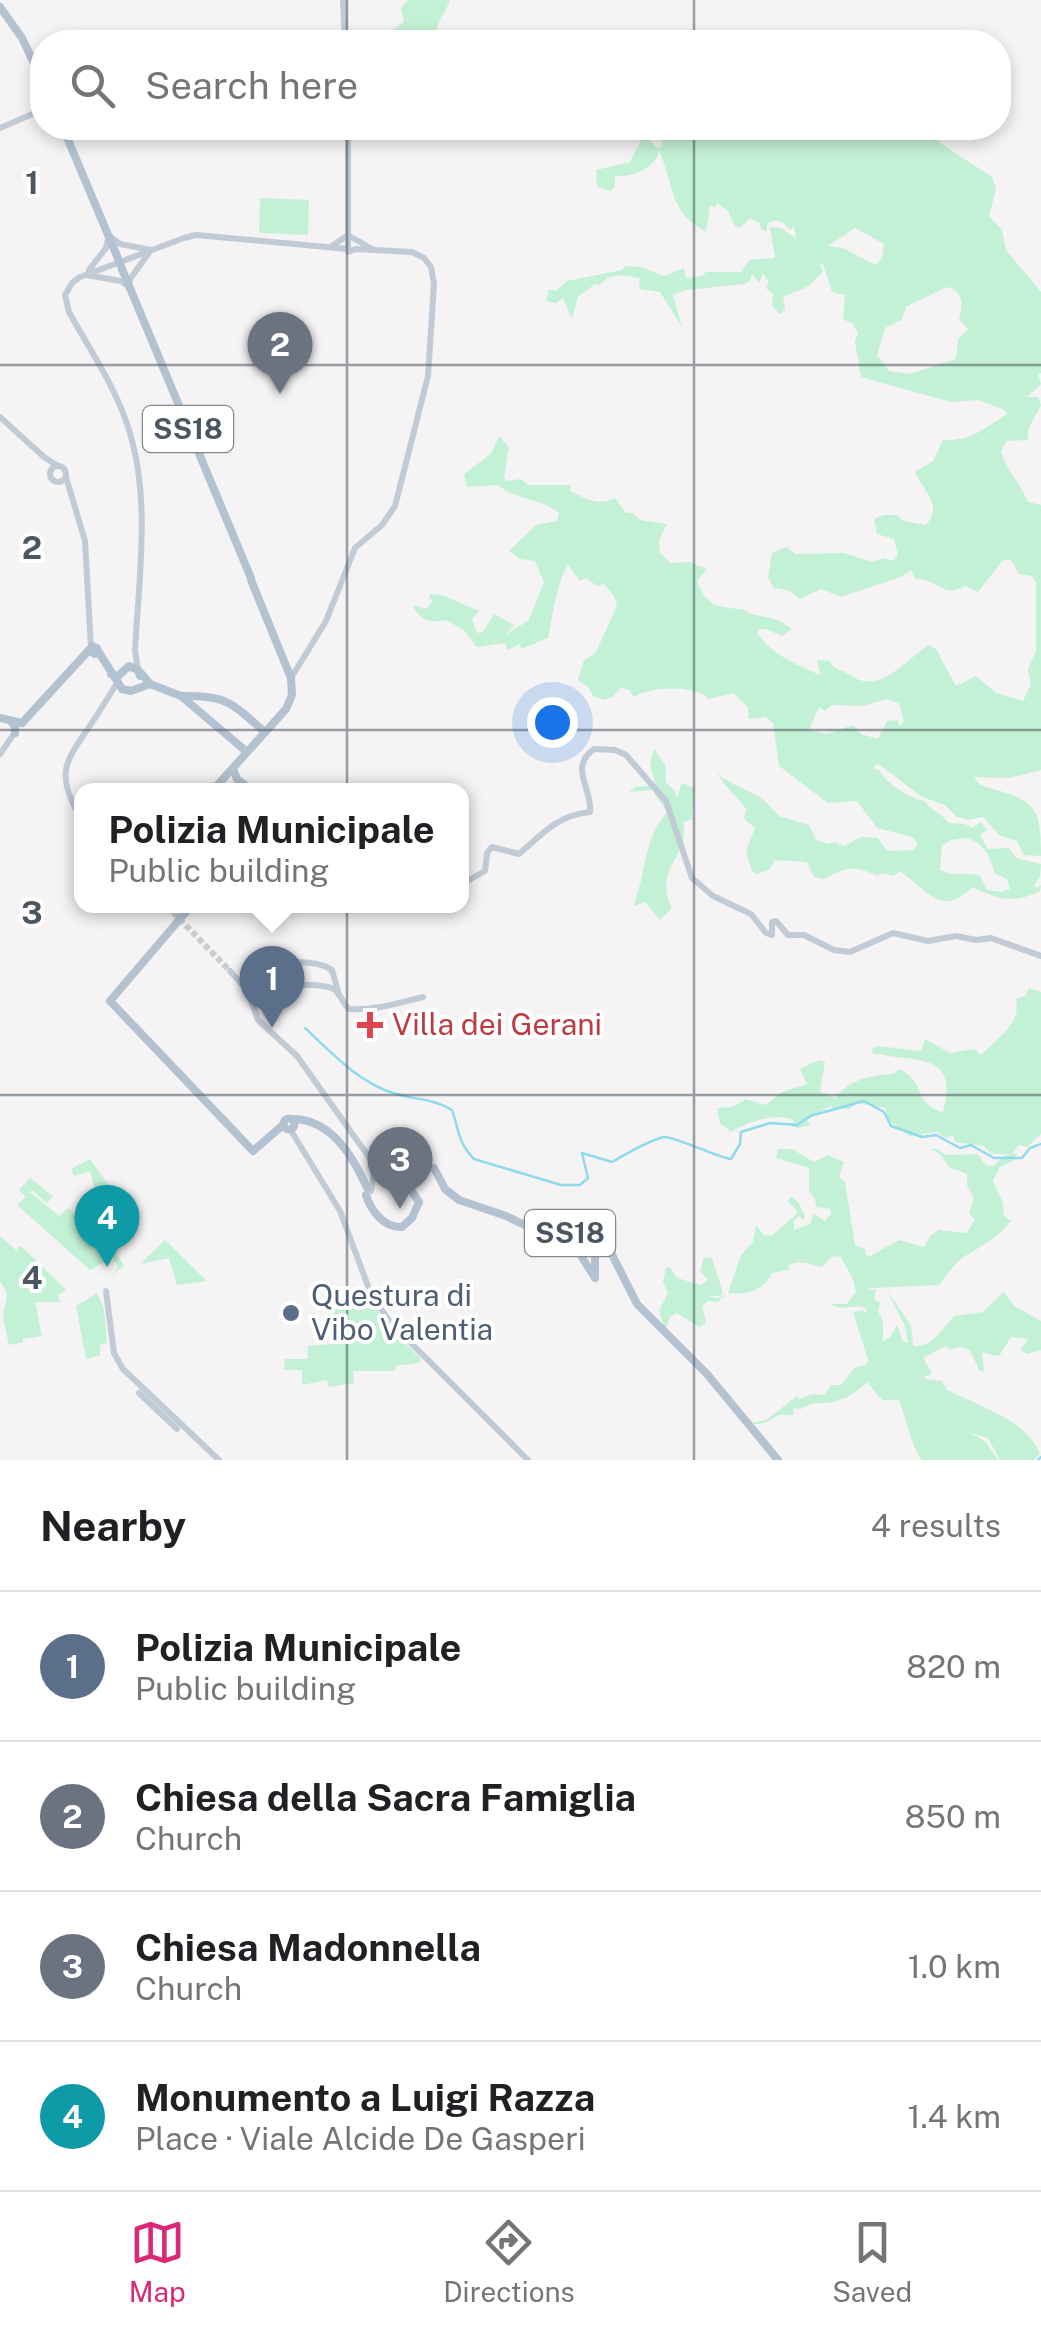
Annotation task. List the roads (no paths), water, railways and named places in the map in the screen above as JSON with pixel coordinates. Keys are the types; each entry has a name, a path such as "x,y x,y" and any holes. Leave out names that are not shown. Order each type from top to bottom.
{"main road":[{"path":"0,8 30,55"},
{"name":"SS18","path":"67,140 291,678"},
{"path":"14,734 12,720 28,714 92,651 125,690 150,684"},
{"path":"110,674 116,677 124,669"},
{"path":"124,669 139,671 150,684 181,696 246,752"},
{"path":"117,683 124,669"},
{"path":"136,690 139,671"},
{"path":"219,783 289,704 291,678"},
{"path":"181,696 227,700 265,732"},
{"path":"236,765 233,772 242,783"},
{"path":"186,913 110,1001 253,1151 289,1124"},
{"name":"SS18","path":"289,1124 308,1121 340,1141 358,1166 372,1210 395,1228 407,1224 419,1202 409,1186 408,1175 426,1166 434,1168 445,1190 458,1200 506,1216 576,1250 595,1278 595,1243 588,1236 567,1229 573,1226 596,1230 606,1240 637,1304 707,1374 778,1460"}],"street":[{"path":"343,0 344,30"},
{"path":"0,128 30,115"},
{"path":"348,140 350,246"},
{"path":"107,234 120,244 151,250"},
{"path":"85,274 106,248 107,234"},
{"path":"139,671 134,650 139,478 124,415 65,302 72,283 118,259 196,235 412,252 431,267 434,284 428,376 395,506 382,525 354,548 326,621 291,678"},
{"path":"333,247 350,246 357,239 374,250"},
{"path":"130,288 130,278 151,250"},
{"path":"85,274 122,280 130,288"},
{"path":"0,417 44,457 65,470 85,541 92,651"},
{"path":"44,457 52,479 69,492"},
{"path":"50,472 58,466"},
{"path":"57,482 66,478"},
{"path":"124,669 134,650"},
{"path":"74,805 65,784 66,767 75,746 117,683"},
{"path":"0,754 14,734"},
{"path":"469,880 485,871 486,853 492,848 519,854 548,827 577,812 590,812 592,806 581,774 583,762 594,749 615,750 626,755 666,801 692,878 712,896 751,914 769,935 774,932 772,922 776,922 788,935 808,936 840,952 855,952 894,933 928,941 956,936 993,938 1041,956"},
{"path":"271,950 290,963 326,965 349,1010 423,997"},
{"path":"230,972 251,991 258,1020 297,1056 371,1160 368,1189"},
{"path":"251,991 267,986 334,986"},
{"path":"289,1124 340,1212 371,1294 390,1322 528,1460"},
{"path":"105,1292 114,1353 122,1369 215,1460 138,1393 111,1355 105,1292"}],"waterway":[{"path":"305,1028 368,1082 452,1110 462,1142 474,1159 561,1185 580,1185 588,1178 582,1153 612,1162 664,1137 731,1159 740,1144 741,1132 770,1123 797,1125 810,1116 864,1101 884,1112 891,1126 922,1137 936,1135 960,1148 971,1145 994,1158 1022,1158 1030,1148 1041,1144"},
{"path":"1038,1460 1041,1457"}],"tunnel":[{"path":"174,913 230,971"}],"place":[{"name":"Chiesa della Sacra Famiglia","path":"280,394"},
{"name":"Villa dei Gerani","path":"370,1025"},
{"name":"Polizia Municipale","path":"272,1028"},
{"name":"Chiesa Madonnella","path":"400,1209"},
{"name":"Monumento a Luigi Razza","path":"107,1267"},
{"name":"Questura di Vibo Valentia","path":"291,1313"}]}
